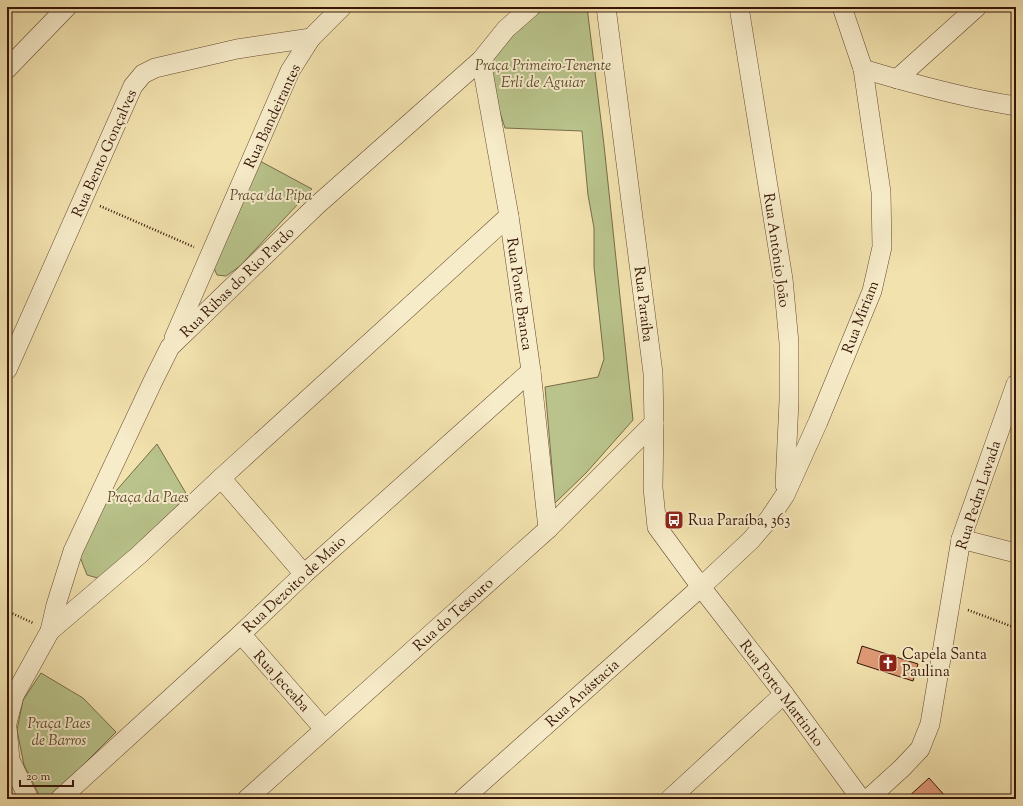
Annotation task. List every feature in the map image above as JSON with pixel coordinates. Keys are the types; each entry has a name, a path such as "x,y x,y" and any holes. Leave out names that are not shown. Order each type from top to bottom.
{"street":[{"path":"7,69 67,7"},
{"name":"Rua Bandeirantes","path":"170,347 290,70 311,38 342,7"},
{"name":"Rua Ribas do Rio Pardo","path":"7,723 14,696 50,631 56,605 74,551 153,380 170,347 316,206 480,60 506,29 531,7"},
{"name":"Rua Paraíba","path":"606,7 652,373 654,423 653,488 657,527 701,587"},
{"name":"Rua Antônio João","path":"739,7 783,280 788,335 789,401 785,495"},
{"name":"Rua Miriam","path":"701,587 751,540 769,519 785,495 818,422 872,291 882,247 881,192 863,69 842,7"},
{"path":"897,79 977,7"},
{"name":"Rua Bento Gonçalves","path":"7,370 133,86 144,74 155,68 237,50 311,38"},
{"name":"Rua Ponte Branca","path":"480,60 509,216 531,371 548,529"},
{"path":"863,69 897,79 992,102 1016,106"},
{"name":"Rua Ribas do Rio Pardo","path":"50,631 139,555 221,478 509,216"},
{"name":"Rua Dezoito de Maio","path":"60,799 304,574 531,371"},
{"name":"Rua Pedra Lavada","path":"868,799 902,768 920,749 930,724 961,539 1016,384"},
{"name":"Rua do Tesouro","path":"252,797 324,728 548,529 654,423"},
{"path":"221,478 304,574"},
{"path":"961,539 1016,553"},
{"name":"Rua Porto Martinho","path":"701,587 784,694 861,799"},
{"name":"Rua Anástacia","path":"466,798 701,587"},
{"name":"Rua Jeceaba","path":"240,634 324,728"},
{"path":"670,799 784,694"},
{"path":"7,727 10,760 29,799"}],"path":[{"path":"83,199 211,254"},
{"path":"950,604 1016,628"},
{"path":"7,611 50,631"}],"green space":[{"name":"Praça Primeiro-Tenente Erli de Aguiar","path":"539,7 587,7 604,145 633,420 586,473 555,503 545,387 598,377 604,359 594,267 594,228 588,195 582,131 505,128 485,66 492,52"},
{"name":"Praça da Pipa","path":"260,161 312,189 240,266 226,276 217,275 213,266"},
{"name":"Praça da Paes","path":"157,444 187,495 155,531 101,579 87,575 80,557 101,508"},
{"name":"Praça Paes de Barros","path":"41,673 83,698 116,732 49,799 41,799 24,765 17,730 23,700"}],"building":[{"name":"Capela Santa Paulina","path":"862,646 918,664 913,681 857,663"},
{"path":"929,778 946,797 944,799 906,799"}],"place":[{"name":"Rua Paraíba, 363","path":"674,520"},
{"name":"Capela Santa Paulina","path":"888,663"}]}
